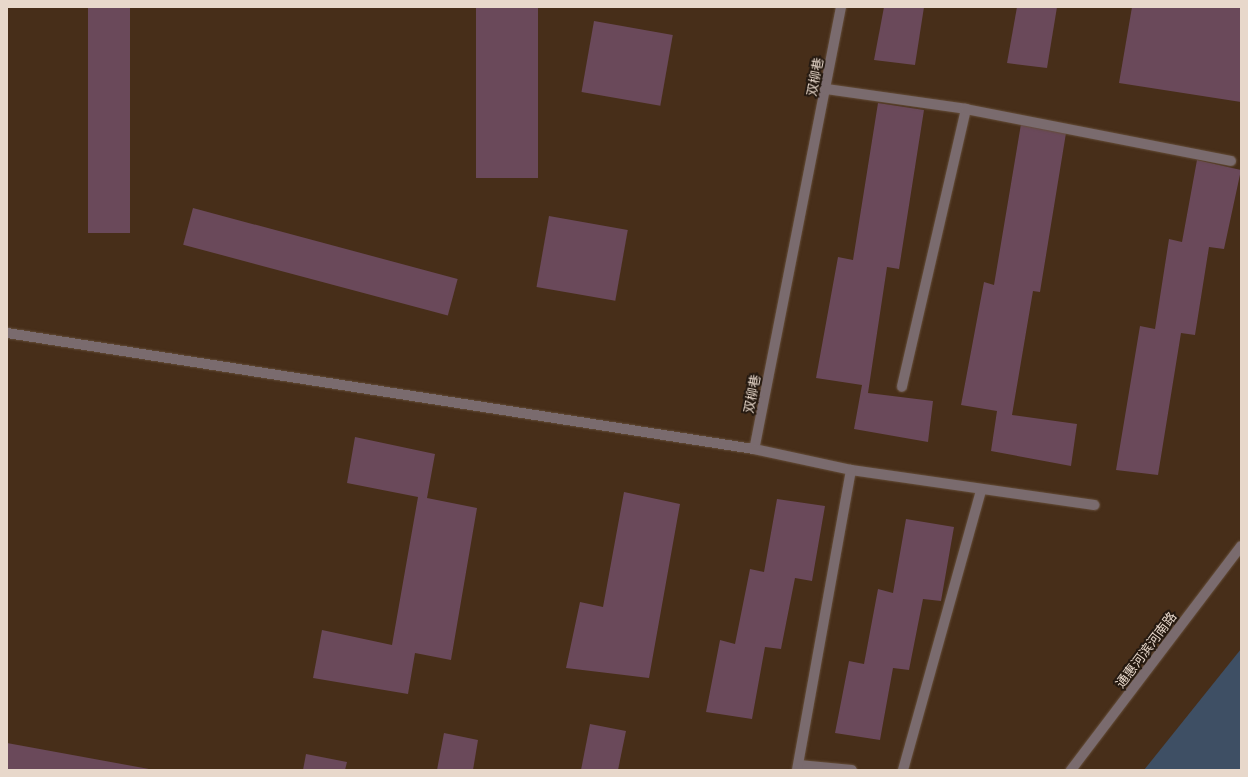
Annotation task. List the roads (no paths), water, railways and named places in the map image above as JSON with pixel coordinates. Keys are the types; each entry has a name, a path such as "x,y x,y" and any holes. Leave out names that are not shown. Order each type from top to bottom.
{"street":[{"name":"双柳巷","path":"754,449 841,7"},
{"path":"826,89 966,109 1231,162"},
{"path":"902,387 966,109"},
{"path":"7,333 754,449 851,470 981,491 1094,505"},
{"path":"851,470 798,767 852,770"},
{"path":"903,770 981,491"},
{"name":"通惠河滨河南路","path":"1071,770 1241,546"}],"water":[{"path":"1241,649 1241,770 1144,770"}]}
